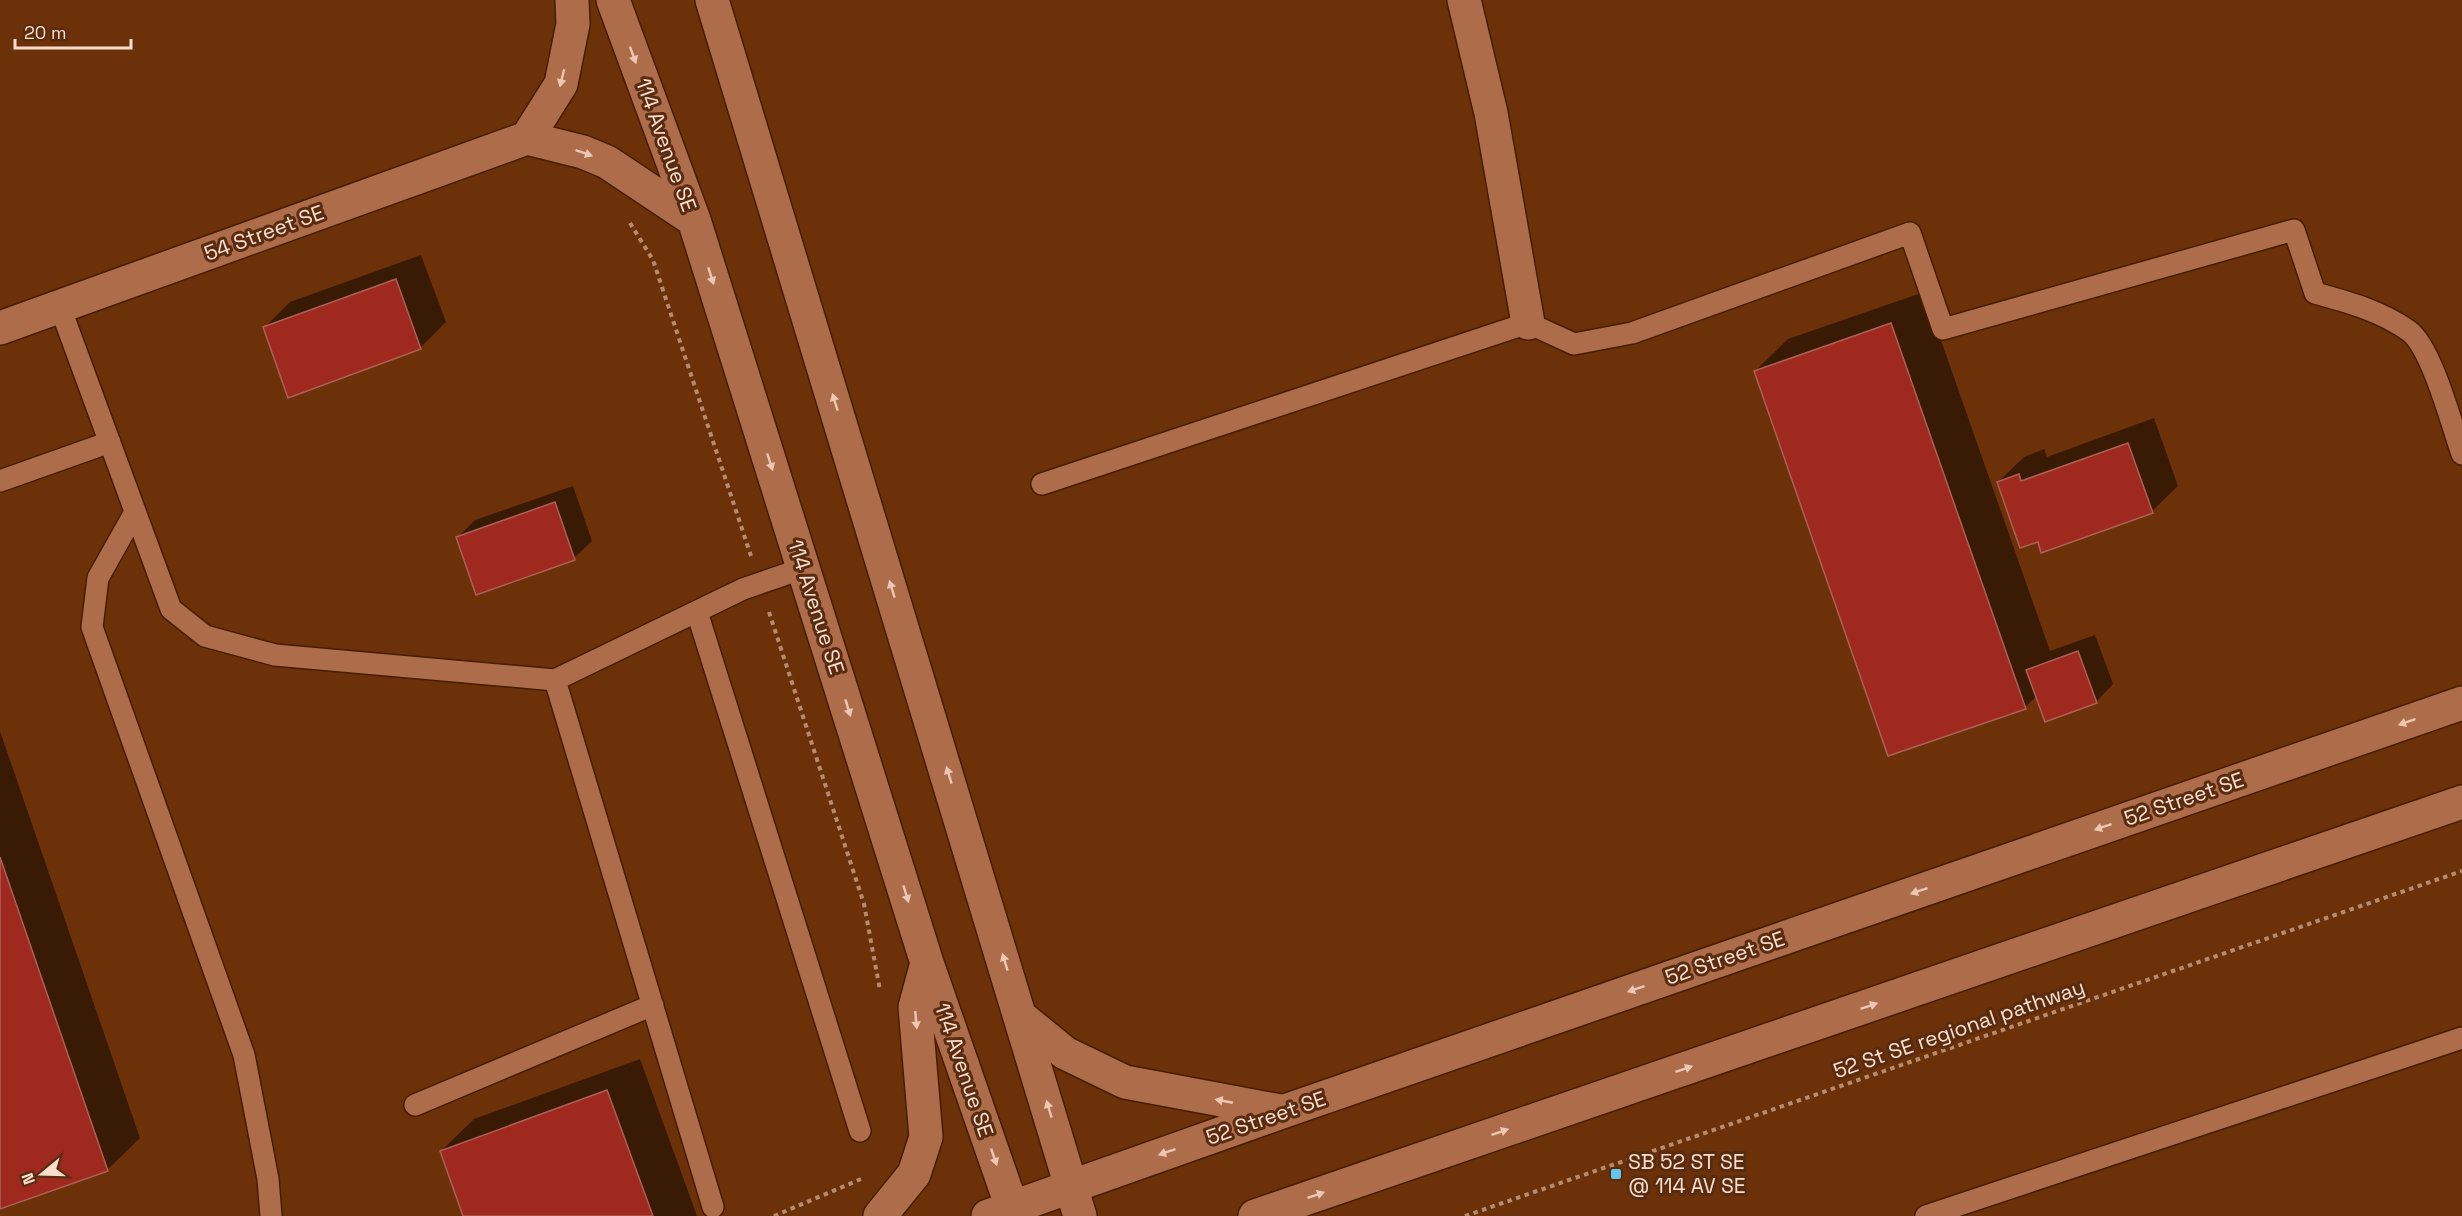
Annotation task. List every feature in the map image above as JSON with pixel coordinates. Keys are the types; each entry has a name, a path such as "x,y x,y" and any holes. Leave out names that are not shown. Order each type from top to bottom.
{"main road":[{"path":"572,0 573,24 561,84 527,138 583,152 606,162 694,220"},
{"name":"114 Avenue SE","path":"613,0 694,220 1005,1213"},
{"path":"712,0 1076,1201"},
{"path":"1464,0 1491,113 1528,323"},
{"name":"54 Street SE","path":"0,328 527,138"},
{"name":"52 Street SE","path":"1005,1213 1076,1201 1282,1112 2462,703"},
{"path":"1258,1216 2462,802"},
{"path":"880,1216 914,1174 926,1137 915,1007 927,963"},
{"path":"1022,1018 1065,1053 1125,1082 1282,1112"}],"lane":[{"path":"1042,484 1528,323 1574,344 1632,333 1910,232 1943,329 2294,230 2315,293 2364,307 2411,332 2430,361 2462,454"},
{"path":"60,307 171,609 205,636 275,654 555,680 743,589 804,568"},
{"path":"0,481 110,442"},
{"path":"135,512 98,578 92,627 244,1055 268,1179 271,1216"},
{"path":"697,612 860,1131"},
{"path":"555,680 713,1207"},
{"path":"415,1105 653,1005"},
{"path":"1926,1216 2462,1038"}],"path":[{"name":"52 St SE regional pathway","path":"1465,1216 2462,871"},
{"path":"774,1216 868,1176"}],"building":[{"path":"396,279 421,349 288,398 263,327"},
{"path":"1891,323 2026,709 1888,756 1754,371"},
{"path":"2128,443 2153,513 2041,553 2038,542 2020,548 1997,482 2019,474 2021,481"},
{"path":"555,502 575,560 476,595 456,537"},
{"path":"2078,651 2097,703 2045,722 2026,670"},
{"path":"0,857 108,1171 0,1209"},
{"path":"607,1090 653,1216 463,1216 440,1151"}],"place":[{"name":"SB 52 ST SE @ 114 AV SE","path":"1616,1174"}]}
